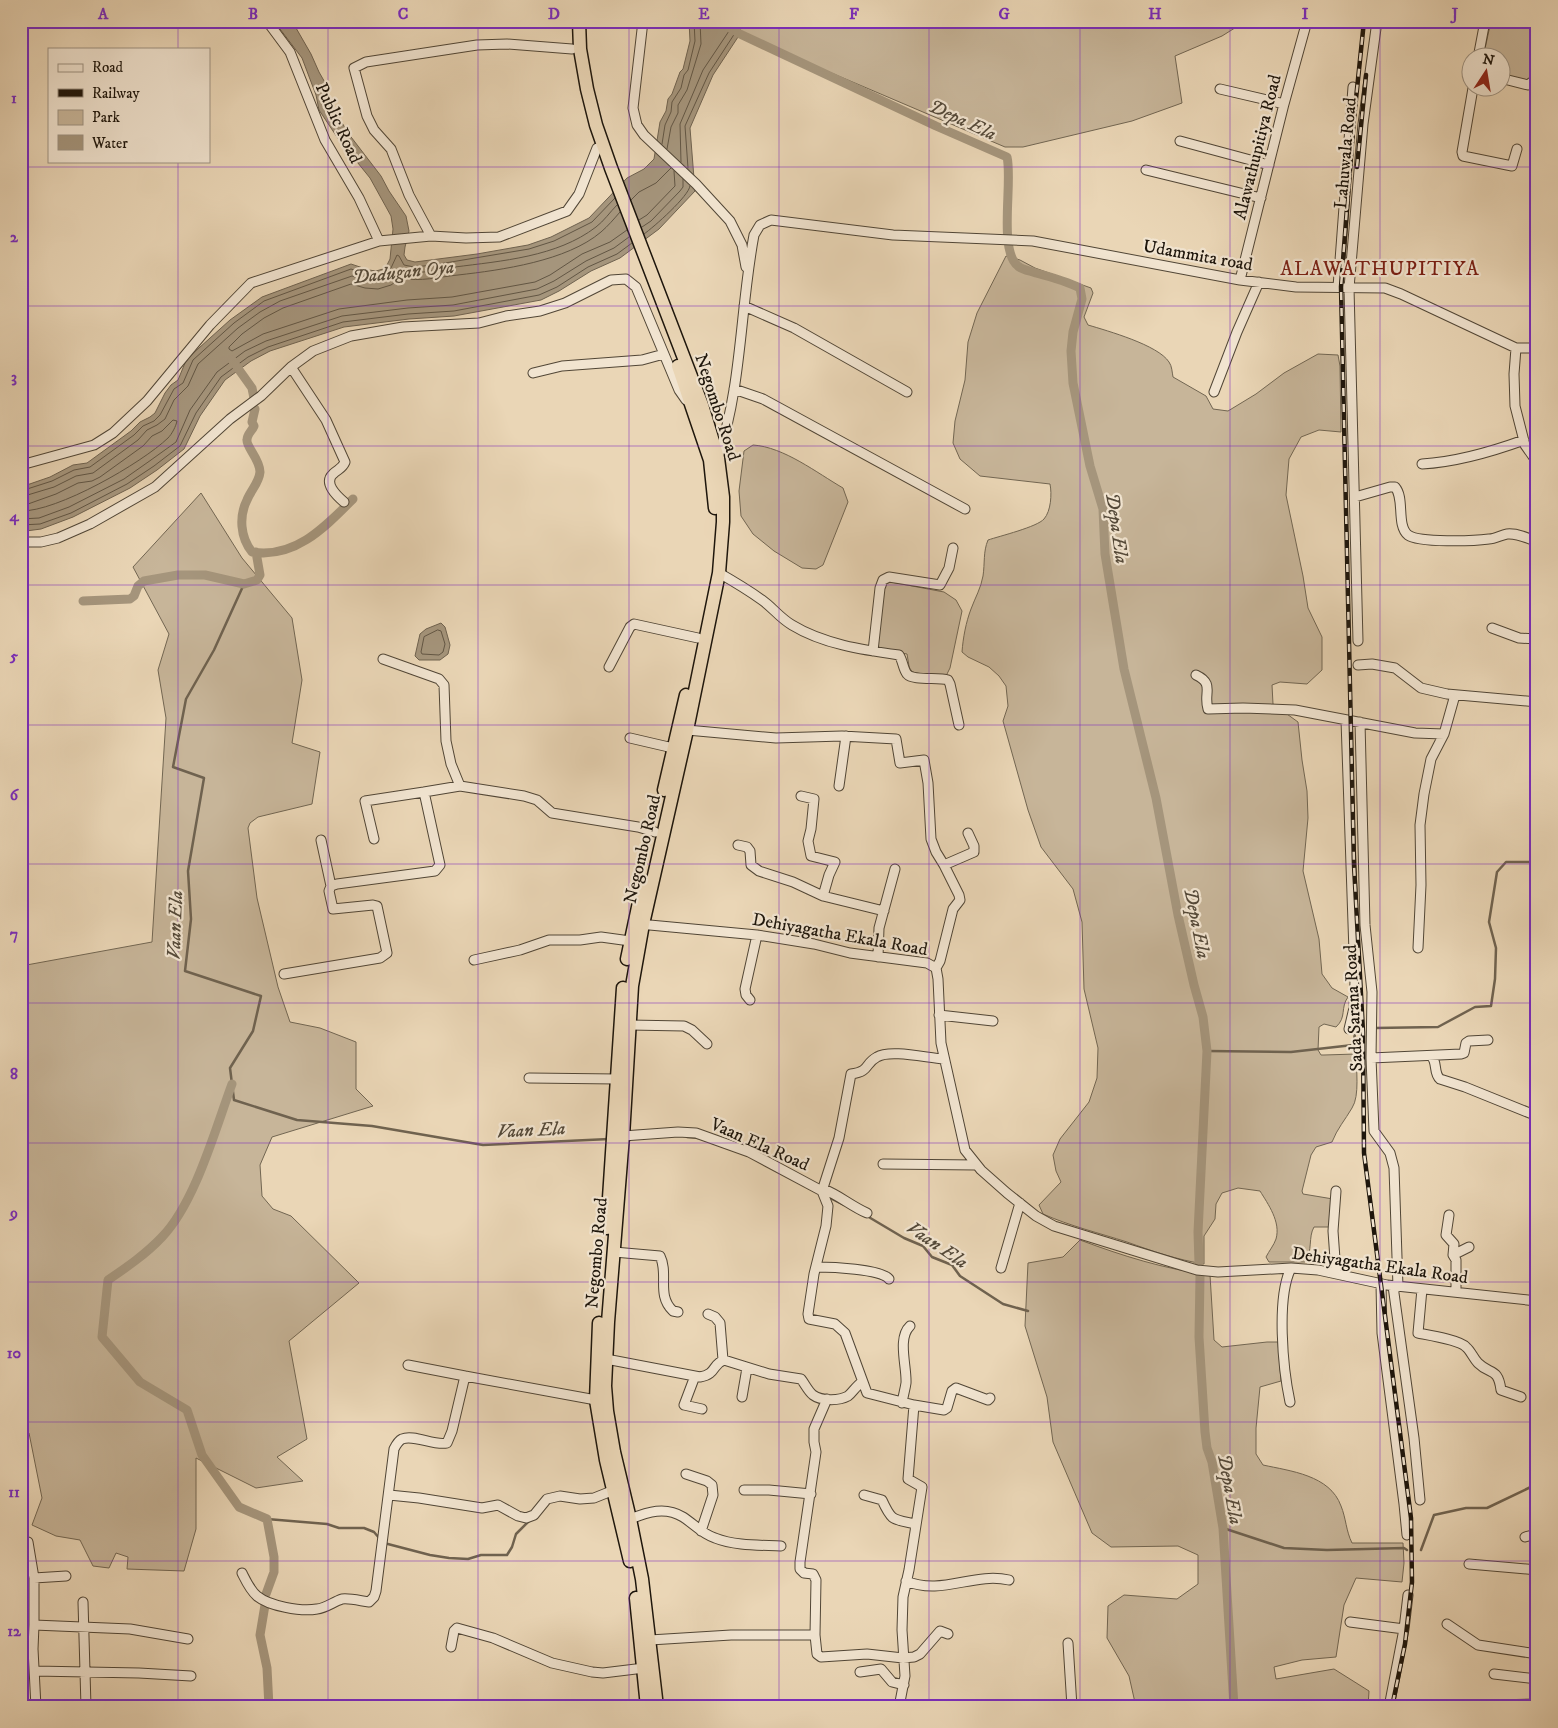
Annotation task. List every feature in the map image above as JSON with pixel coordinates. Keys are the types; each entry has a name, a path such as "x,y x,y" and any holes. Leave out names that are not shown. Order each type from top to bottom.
{"highway":[{"name":"Negombo Road","path":"571,21 572,49 589,126 702,405 718,458 723,516 719,573 687,730 638,924 630,940 624,985 598,1337 596,1400 606,1460 630,1562 644,1668 647,1707"},
{"name":"Negombo Road","path":"579,21 580,48 587,88 608,170"},
{"name":"Negombo Road","path":"643,261 694,410 712,471 714,508 713,548 698,638 655,832 638,924 629,1025 623,1136 606,1358 605,1386 609,1430 642,1579 657,1707"}],"street":[{"name":"Public Road","path":"268,21 290,52 325,140 384,241"},
{"path":"643,21 642,44 633,108 637,125 644,136 696,184 730,221 742,245 748,278 727,431 712,471"},
{"name":"Alawathupitiya Road","path":"1240,280 1307,21"},
{"name":"Lahuwala Road","path":"1358,641 1349,288 1363,124 1377,21"},
{"path":"1480,48 1485,21"},
{"path":"431,236 409,195 391,149 374,130 367,116 354,68 366,62 477,45 507,44 572,49"},
{"path":"1510,80 1528,85 1537,78"},
{"path":"1338,287 1353,87"},
{"path":"1220,89 1284,104"},
{"path":"1471,98 1462,152 1463,156 1512,166 1517,149"},
{"path":"1180,142 1270,165"},
{"path":"21,465 94,445 113,433 147,401 210,325 251,283 384,241 431,236 499,237 567,211 580,194 597,148"},
{"path":"1146,170 1261,198"},
{"name":"Udammita road","path":"748,278 754,235 760,225 772,220 893,235 1021,240 1049,243 1240,280 1296,287 1385,288 1402,294 1516,348 1537,348"},
{"path":"21,542 41,542 58,538 90,524 154,487 230,419 261,396 312,350 351,336 403,326 479,323 506,316 540,311 564,303 611,280 626,279 636,287 679,390 694,410"},
{"path":"1214,392 1259,282"},
{"path":"744,306 794,328 907,392"},
{"path":"1516,348 1514,374 1515,406 1525,445 1537,462"},
{"path":"533,372 562,366 642,360 664,354"},
{"path":"291,367 326,420 345,462 342,468 331,475 329,479 331,489 344,502"},
{"path":"734,389 763,399 965,509"},
{"path":"1422,464 1439,463 1496,450 1524,440"},
{"path":"1355,497 1396,487 1399,494 1404,529 1407,534 1414,538 1455,542 1491,539 1507,534 1523,536 1537,542"},
{"path":"873,651 880,588 883,580 889,577 940,584 949,568 953,548"},
{"path":"719,573 761,599 784,620 796,627 822,638 873,651 900,655 906,673 912,677 948,680 959,725"},
{"path":"609,667 630,627 634,624 698,638"},
{"path":"1492,628 1519,638 1537,639"},
{"path":"383,659 439,679 444,685 446,741 451,764 460,786"},
{"path":"1358,665 1372,664 1395,668 1421,688 1455,695 1537,702"},
{"path":"1196,674 1204,678 1206,683 1208,709 1295,710 1415,733 1444,734"},
{"path":"1418,948 1421,885 1421,817 1431,759 1444,734 1455,695"},
{"path":"1346,720 1356,981 1354,1008 1349,1029"},
{"name":"Sada Sarana Road","path":"1360,722 1365,925 1372,992 1371,1058 1374,1131 1390,1153 1394,1168 1396,1286 1420,1500"},
{"path":"687,730 776,738 846,736 896,739 900,763 924,760 928,783 931,839 960,900 953,909 940,961 936,968"},
{"path":"839,786 846,736"},
{"path":"630,738 673,748"},
{"path":"374,839 365,801 460,786 538,800 552,813 638,826 655,832"},
{"path":"331,886 436,871 440,865 424,792"},
{"path":"801,796 814,799 808,841 811,856 835,862 823,896"},
{"path":"944,865 974,852 974,846 968,834"},
{"path":"284,974 380,958 387,953 377,906 333,910 329,891 331,886 321,840"},
{"path":"738,845 747,847 750,851 750,862 754,868 793,882 823,896 884,911"},
{"path":"878,957 879,928 895,869"},
{"name":"Dehiyagatha Ekala Road","path":"638,924 757,935 878,957 927,963 936,968 944,1059 965,1150 976,1165 1020,1203 1045,1222 1054,1226 1197,1270 1218,1272 1291,1268 1318,1270 1381,1284 1537,1301"},
{"path":"750,1000 746,995 745,989 757,935"},
{"path":"474,960 520,950 549,940 580,940 601,937 630,940"},
{"path":"939,1015 993,1021"},
{"path":"629,1025 684,1026 692,1030 707,1044"},
{"path":"1371,1058 1462,1054 1466,1049 1466,1043 1469,1041 1488,1040"},
{"path":"944,1059 886,1054 876,1057 865,1071 851,1074 839,1138 823,1190 828,1206 826,1226 816,1267 808,1314 809,1318 835,1324 845,1333 867,1393 914,1406 944,1410 947,1408 952,1391 956,1388 988,1400 990,1398"},
{"path":"1431,1056 1434,1058 1437,1076 1440,1079 1537,1116"},
{"path":"529,1078 617,1079"},
{"name":"Vaan Ela Road","path":"623,1136 678,1132 696,1133 749,1152 823,1190 835,1193 850,1206 866,1213"},
{"path":"883,1164 976,1165"},
{"path":"1336,1191 1333,1252 1336,1273"},
{"path":"1001,1268 1020,1203"},
{"path":"1449,1215 1446,1235 1454,1244 1456,1292"},
{"path":"1453,1255 1469,1247"},
{"path":"614,1252 660,1256 663,1263 663,1288 666,1303 673,1311 678,1312"},
{"path":"816,1267 882,1274 889,1279"},
{"path":"1290,1402 1286,1382 1282,1320 1287,1276 1291,1268"},
{"path":"1381,1284 1382,1333 1407,1535"},
{"path":"1422,1289 1418,1333 1432,1335 1465,1345 1479,1364 1492,1371 1500,1380 1501,1390 1521,1397"},
{"path":"708,1314 715,1317 720,1323 723,1360"},
{"path":"902,1403 906,1383 903,1343 906,1329 910,1326"},
{"path":"606,1358 695,1376 707,1376 723,1360"},
{"path":"723,1360 769,1374 801,1379 813,1396 827,1399 840,1399 849,1395 862,1382"},
{"path":"408,1365 596,1400"},
{"path":"742,1397 746,1368"},
{"path":"242,1573 249,1586 264,1601 285,1607 308,1610 325,1607 343,1599 369,1602 374,1597 376,1591 394,1449 397,1443 403,1439 410,1438 441,1444 447,1443 452,1431 465,1376"},
{"path":"695,1376 684,1405 702,1409"},
{"path":"827,1399 819,1414 814,1434 816,1452 800,1562 800,1569 804,1573 813,1574 816,1580 815,1635 817,1654 821,1657 867,1654 903,1658 914,1657 920,1654 940,1631 948,1634"},
{"path":"899,1707 904,1685 905,1666 903,1658 902,1603 922,1487 908,1480 914,1406"},
{"path":"686,1474 707,1481 712,1485 713,1495 701,1531"},
{"path":"389,1495 482,1508 498,1505 518,1516 526,1518 534,1515 547,1499 560,1496 580,1499 594,1498 614,1490"},
{"path":"744,1490 811,1494"},
{"path":"864,1495 882,1500 889,1515 893,1518 916,1524"},
{"path":"630,1518 647,1513 670,1511 716,1539 727,1542 781,1546"},
{"path":"1524,1537 1537,1534"},
{"path":"28,1542 34,1578 33,1649 36,1707"},
{"path":"1469,1564 1537,1570"},
{"path":"34,1578 66,1576"},
{"path":"906,1581 918,1586 932,1588 986,1578 997,1577 1009,1580"},
{"path":"1389,1707 1404,1629 1408,1594"},
{"path":"84,1602 86,1707"},
{"path":"1350,1622 1404,1629"},
{"path":"1447,1624 1478,1646 1537,1654"},
{"path":"34,1625 130,1628 188,1639"},
{"path":"451,1647 454,1631 457,1628 493,1638 552,1663 592,1672 603,1673 644,1668"},
{"path":"650,1640 731,1635 815,1635"},
{"path":"1068,1643 1072,1707"},
{"path":"860,1672 881,1669 892,1682 904,1685"},
{"path":"35,1671 191,1676"},
{"path":"1494,1674 1537,1679"},
{"path":"1497,1706 1532,1705"}],"green space":[{"path":"740,21 1239,21 1238,26 1222,36 1175,56 1182,103 1132,121 1023,147 1005,147 740,34"},
{"path":"1491,21 1537,21 1537,52 1531,77 1524,81 1510,77 1510,48 1485,48"},
{"path":"1006,256 1091,288 1093,293 1084,317 1088,325 1132,339 1155,350 1169,362 1173,377 1206,396 1213,409 1228,411 1256,394 1284,373 1318,354 1338,355 1340,366 1341,432 1319,430 1301,437 1289,459 1286,495 1308,608 1322,637 1322,670 1307,684 1280,682 1272,685 1273,704 1298,722 1307,791 1308,818 1303,871 1319,939 1322,974 1332,988 1348,997 1344,1005 1343,1016 1336,1027 1324,1024 1319,1027 1318,1050 1321,1055 1356,1054 1357,1089 1354,1103 1332,1142 1316,1147 1311,1155 1302,1191 1303,1194 1339,1200 1334,1227 1314,1227 1309,1253 1305,1262 1269,1262 1266,1257 1276,1239 1277,1226 1273,1214 1260,1191 1238,1188 1222,1193 1216,1204 1215,1219 1204,1236 1204,1264 1165,1255 1064,1222 1043,1214 1039,1205 1061,1182 1056,1171 1053,1155 1060,1139 1089,1102 1097,1078 1098,1048 1084,989 1082,922 1073,889 1041,847 1028,810 1003,721 1008,706 1006,686 989,667 962,652 968,619 982,580 988,540 1040,522 1048,512 1051,493 1050,484 980,476 960,459 953,443 955,421 965,380 968,342 977,313"},
{"path":"753,445 776,450 811,468 843,488 848,502 823,565 816,569 802,568 774,551 753,534 741,516 739,491 744,451"},
{"path":"201,493 242,558 292,618 302,680 292,743 320,752 312,804 258,817 250,823 248,828 257,898 278,987 290,1022 320,1028 356,1042 356,1089 373,1106 272,1137 260,1165 262,1196 273,1209 291,1216 359,1283 289,1341 307,1439 277,1457 303,1481 256,1488 196,1458 196,1529 184,1571 127,1569 128,1557 116,1553 109,1568 93,1566 80,1540 56,1536 32,1525 42,1498 29,1433 21,1434 21,966 152,942 166,718 158,670 169,634 133,567"},
{"path":"891,582 944,592 956,600 962,611 950,668 946,676 919,675 911,670 907,654 880,649 878,645 883,589 887,583"},
{"path":"1080,1240 1144,1261 1210,1275 1214,1340 1222,1347 1278,1342 1281,1381 1260,1387 1256,1428 1256,1454 1263,1465 1297,1472 1328,1487 1336,1496 1341,1506 1352,1543 1403,1543 1404,1563 1402,1582 1356,1578 1344,1605 1336,1657 1302,1660 1274,1667 1276,1679 1334,1669 1369,1691 1368,1707 1136,1707 1129,1676 1107,1638 1108,1606 1124,1595 1177,1599 1198,1584 1198,1555 1178,1546 1111,1547 1092,1533 1053,1442 1047,1397 1025,1326 1028,1263 1063,1257"}],"water":[{"name":"Dadugan Oya","path":"274,21 292,21 327,86 330,102 348,133 381,176 406,216 409,231 404,255 407,260 415,262 528,245 551,237 589,218 627,178 644,169 654,159 660,122 666,111 668,99 683,69 690,41 689,21 741,21 740,34 713,75 690,128 695,191 659,229 620,258 591,271 541,300 454,316 344,327 270,351 251,361 225,380 200,416 184,449 157,470 130,488 73,517 41,529 21,530 21,487 50,477 73,465 87,463 131,431 140,422 150,417 155,413 171,385 178,380 189,357 230,320 262,297 351,264 369,270 383,269 390,259 393,229 391,216 370,178 337,137 319,110 316,95 302,58"},
{"path":"441,623 445,627 450,645 448,654 440,660 419,660 415,656 420,634 426,629"}],"waterway":[{"name":"Depa Ela","path":"718,21 740,34 936,126 1007,157 1007,231 1012,258 1022,268 1080,288 1082,299 1073,332 1071,351 1073,383 1090,466 1103,509 1105,554 1124,669 1156,798 1178,915 1203,1017 1207,1051 1198,1232 1199,1263"},
{"path":"232,360 252,388 254,398"},
{"path":"255,409 252,422 254,426 248,436 247,443 258,462 260,472 258,480 244,506 242,520 245,540 252,552 268,553 282,551 295,546 320,530 353,499"},
{"path":"83,601 130,599 134,596 138,586 144,581 178,575 205,575 244,584 257,580 260,575 256,552"},
{"name":"Vaan Ela","path":"244,584 214,650 186,699 173,767 204,778 188,871 191,919 185,971 261,996 253,1031 230,1068 234,1100 297,1120 372,1126 483,1145 609,1139"},
{"path":"1375,1028 1438,1027 1475,1007 1491,1006 1495,979 1496,948 1489,922 1497,872 1506,862 1537,862"},
{"path":"1207,1051 1291,1052 1353,1045 1356,1028"},
{"path":"232,1084 203,1165 174,1223 149,1249 108,1280 102,1337 140,1382 187,1410 202,1455 239,1507 267,1519 274,1557 274,1572 266,1594"},
{"name":"Vaan Ela","path":"687,1137 699,1138"},
{"name":"Vaan Ela","path":"832,1199 844,1205"},
{"name":"Vaan Ela","path":"867,1216 904,1238 923,1246 932,1257 952,1265 960,1276 1003,1304 1028,1311"},
{"name":"Depa Ela","path":"1200,1276 1199,1337 1205,1432 1223,1528 1234,1707"},
{"path":"1421,1550 1434,1515 1466,1508 1487,1508 1537,1484"},
{"path":"267,1519 327,1524 339,1528 364,1528 374,1532 380,1539"},
{"path":"384,1543 449,1558 468,1559 481,1555 507,1555 516,1534 529,1521"},
{"path":"1223,1528 1284,1548 1327,1550 1404,1548 1407,1550"},
{"path":"265,1605 260,1635 267,1668 269,1707"}],"railway":[{"path":"1364,21 1353,128 1341,287 1354,865 1363,1032 1364,1153 1411,1518 1412,1582 1405,1644 1392,1707"},
{"path":"1357,167 1366,75"}],"district":[{"name":"ALAWATHUPITIYA","path":"1380,268"}]}
